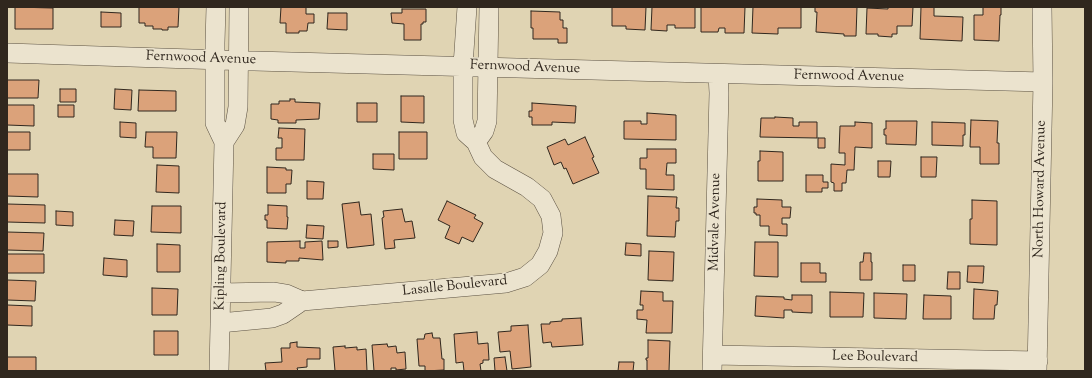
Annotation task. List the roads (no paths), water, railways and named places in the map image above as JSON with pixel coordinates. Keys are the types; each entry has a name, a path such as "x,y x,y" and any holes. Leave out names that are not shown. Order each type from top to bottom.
{"street":[{"name":"Kipling Boulevard","path":"216,7 215,123 224,142 219,371"},
{"path":"224,142 236,125 238,107 239,7"},
{"name":"Lasalle Boulevard","path":"221,293 274,292 286,294 302,301 506,283 525,277 540,265 548,251 553,233 551,216 542,199 527,186 495,169 483,157 476,142 466,133 463,120 463,66 467,7"},
{"path":"476,142 484,131 487,121 489,7"},
{"name":"North Howard Avenue","path":"1037,366 1043,82 1042,7"},
{"name":"Fernwood Avenue","path":"7,53 1043,82"},
{"name":"Midvale Avenue","path":"713,363 719,93 718,74"},
{"name":"Lasalle Boulevard","path":"220,323 272,318 283,314 302,301"},
{"name":"Lee Boulevard","path":"713,363 1037,366"}]}
